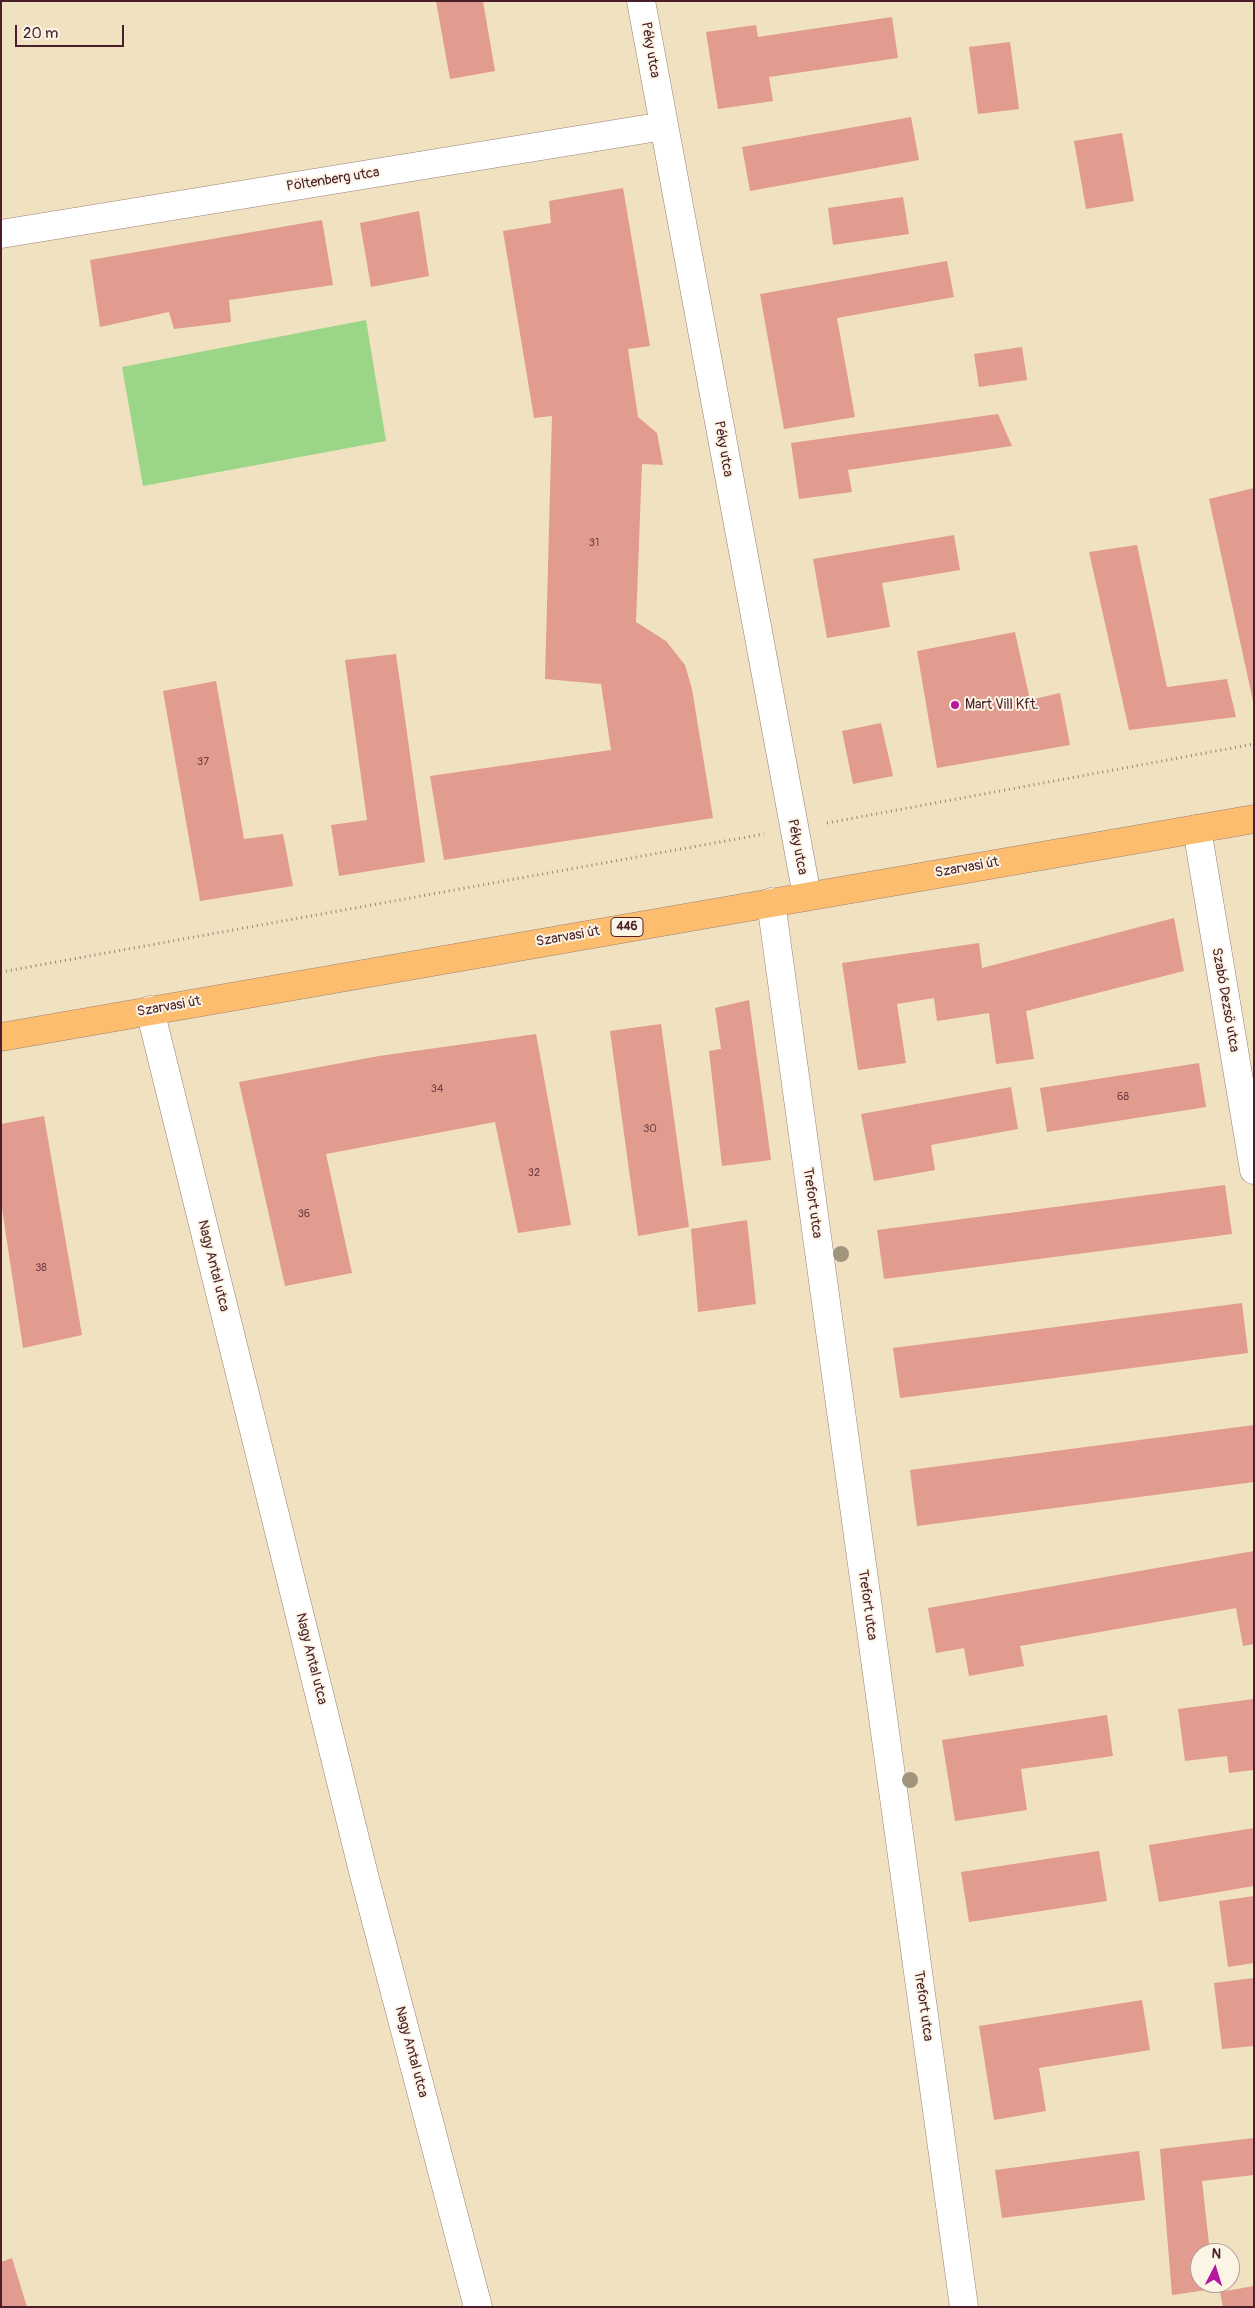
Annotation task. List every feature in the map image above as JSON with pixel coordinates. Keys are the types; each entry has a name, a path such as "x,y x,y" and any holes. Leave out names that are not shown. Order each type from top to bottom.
{"main road":[{"name":"Szarvasi út","path":"1,1037 1254,819"}],"street":[{"name":"Péky utca","path":"641,1 807,896"},
{"name":"Pöltenberg utca","path":"1,234 664,126"},
{"name":"Szabó Dezső utca","path":"1197,829 1254,1170"},
{"name":"Trefort utca","path":"770,902 964,2307"},
{"name":"Nagy Antal utca","path":"150,1010 365,1880 478,2307"}],"path":[{"path":"1,972 1254,744"}],"green space":[{"path":"366,320 386,441 143,486 122,367"}],"building":[{"path":"436,1 483,1 495,71 450,79"},
{"path":"892,17 898,58 769,77 773,101 718,109 706,32 756,25 758,37"},
{"path":"1010,42 1019,109 978,114 969,47"},
{"path":"911,117 919,160 750,191 742,147"},
{"path":"1122,133 1134,201 1086,209 1074,141"},
{"path":"623,188 650,346 628,349 638,417 657,433 663,465 642,464 636,622 666,641 685,665 692,689 713,818 444,860 430,776 611,750 601,684 545,679 552,416 534,418 503,231 551,223 549,201"},
{"path":"903,197 909,234 833,245 828,208"},
{"path":"419,211 429,276 371,287 360,223"},
{"path":"322,220 333,285 229,300 231,322 174,329 169,312 100,327 90,260"},
{"path":"947,261 954,297 837,318 855,417 784,429 760,294"},
{"path":"1022,347 1027,380 979,387 974,354"},
{"path":"998,414 1012,446 848,470 852,492 799,499 791,443"},
{"path":"1254,488 1254,701 1253,701 1209,499"},
{"path":"954,535 960,570 882,583 890,627 827,638 813,559"},
{"path":"1137,545 1167,687 1227,679 1236,717 1129,730 1089,552"},
{"path":"1015,632 1030,700 1060,693 1070,745 937,768 917,651"},
{"path":"396,654 425,862 339,876 331,825 367,820 345,660"},
{"path":"216,681 244,839 283,834 293,886 200,901 163,691"},
{"path":"881,723 893,776 853,784 842,731"},
{"path":"1174,918 1184,971 1026,1011 1034,1059 996,1064 989,1013 937,1021 934,998 897,1004 906,1063 858,1070 842,963 979,943 982,968"},
{"path":"749,1000 771,1160 722,1166 709,1051 721,1049 715,1008"},
{"path":"661,1024 689,1227 638,1236 610,1031"},
{"path":"536,1034 571,1225 518,1233 495,1122 326,1154 352,1273 285,1286 239,1082 379,1056"},
{"path":"1199,1063 1206,1107 1047,1132 1040,1088"},
{"path":"1011,1087 1018,1129 931,1145 935,1170 874,1181 861,1114"},
{"path":"44,1116 82,1335 23,1348 1,1202 1,1124"},
{"path":"1225,1185 1232,1234 884,1279 877,1230"},
{"path":"747,1220 756,1304 698,1312 691,1229"},
{"path":"1242,1303 1248,1353 900,1398 893,1348"},
{"path":"1254,1425 1254,1482 917,1526 910,1470"},
{"path":"1254,1551 1254,1644 1243,1646 1236,1608 1020,1646 1024,1666 969,1676 964,1648 936,1653 928,1608"},
{"path":"1254,1699 1254,1770 1229,1773 1227,1756 1185,1761 1178,1709"},
{"path":"1107,1715 1113,1756 1021,1769 1027,1810 955,1821 942,1740"},
{"path":"1254,1828 1254,1886 1159,1902 1149,1845"},
{"path":"1099,1851 1107,1901 969,1922 961,1872"},
{"path":"1254,1896 1254,1963 1228,1967 1219,1901"},
{"path":"1254,1978 1254,2046 1222,2049 1214,1983"},
{"path":"1142,2000 1150,2050 1039,2068 1046,2111 994,2120 979,2026"},
{"path":"1254,2138 1254,2175 1202,2181 1209,2243 1190,2243 1190,2292 1172,2295 1160,2149"},
{"path":"1139,2151 1145,2200 1002,2218 995,2170"},
{"path":"12,2258 27,2307 1,2307 1,2262"},
{"path":"1254,2286 1254,2307 1223,2307 1220,2293 1240,2293 1240,2288"}],"place":[{"name":"Mart Vill Kft.","path":"955,705"}]}
